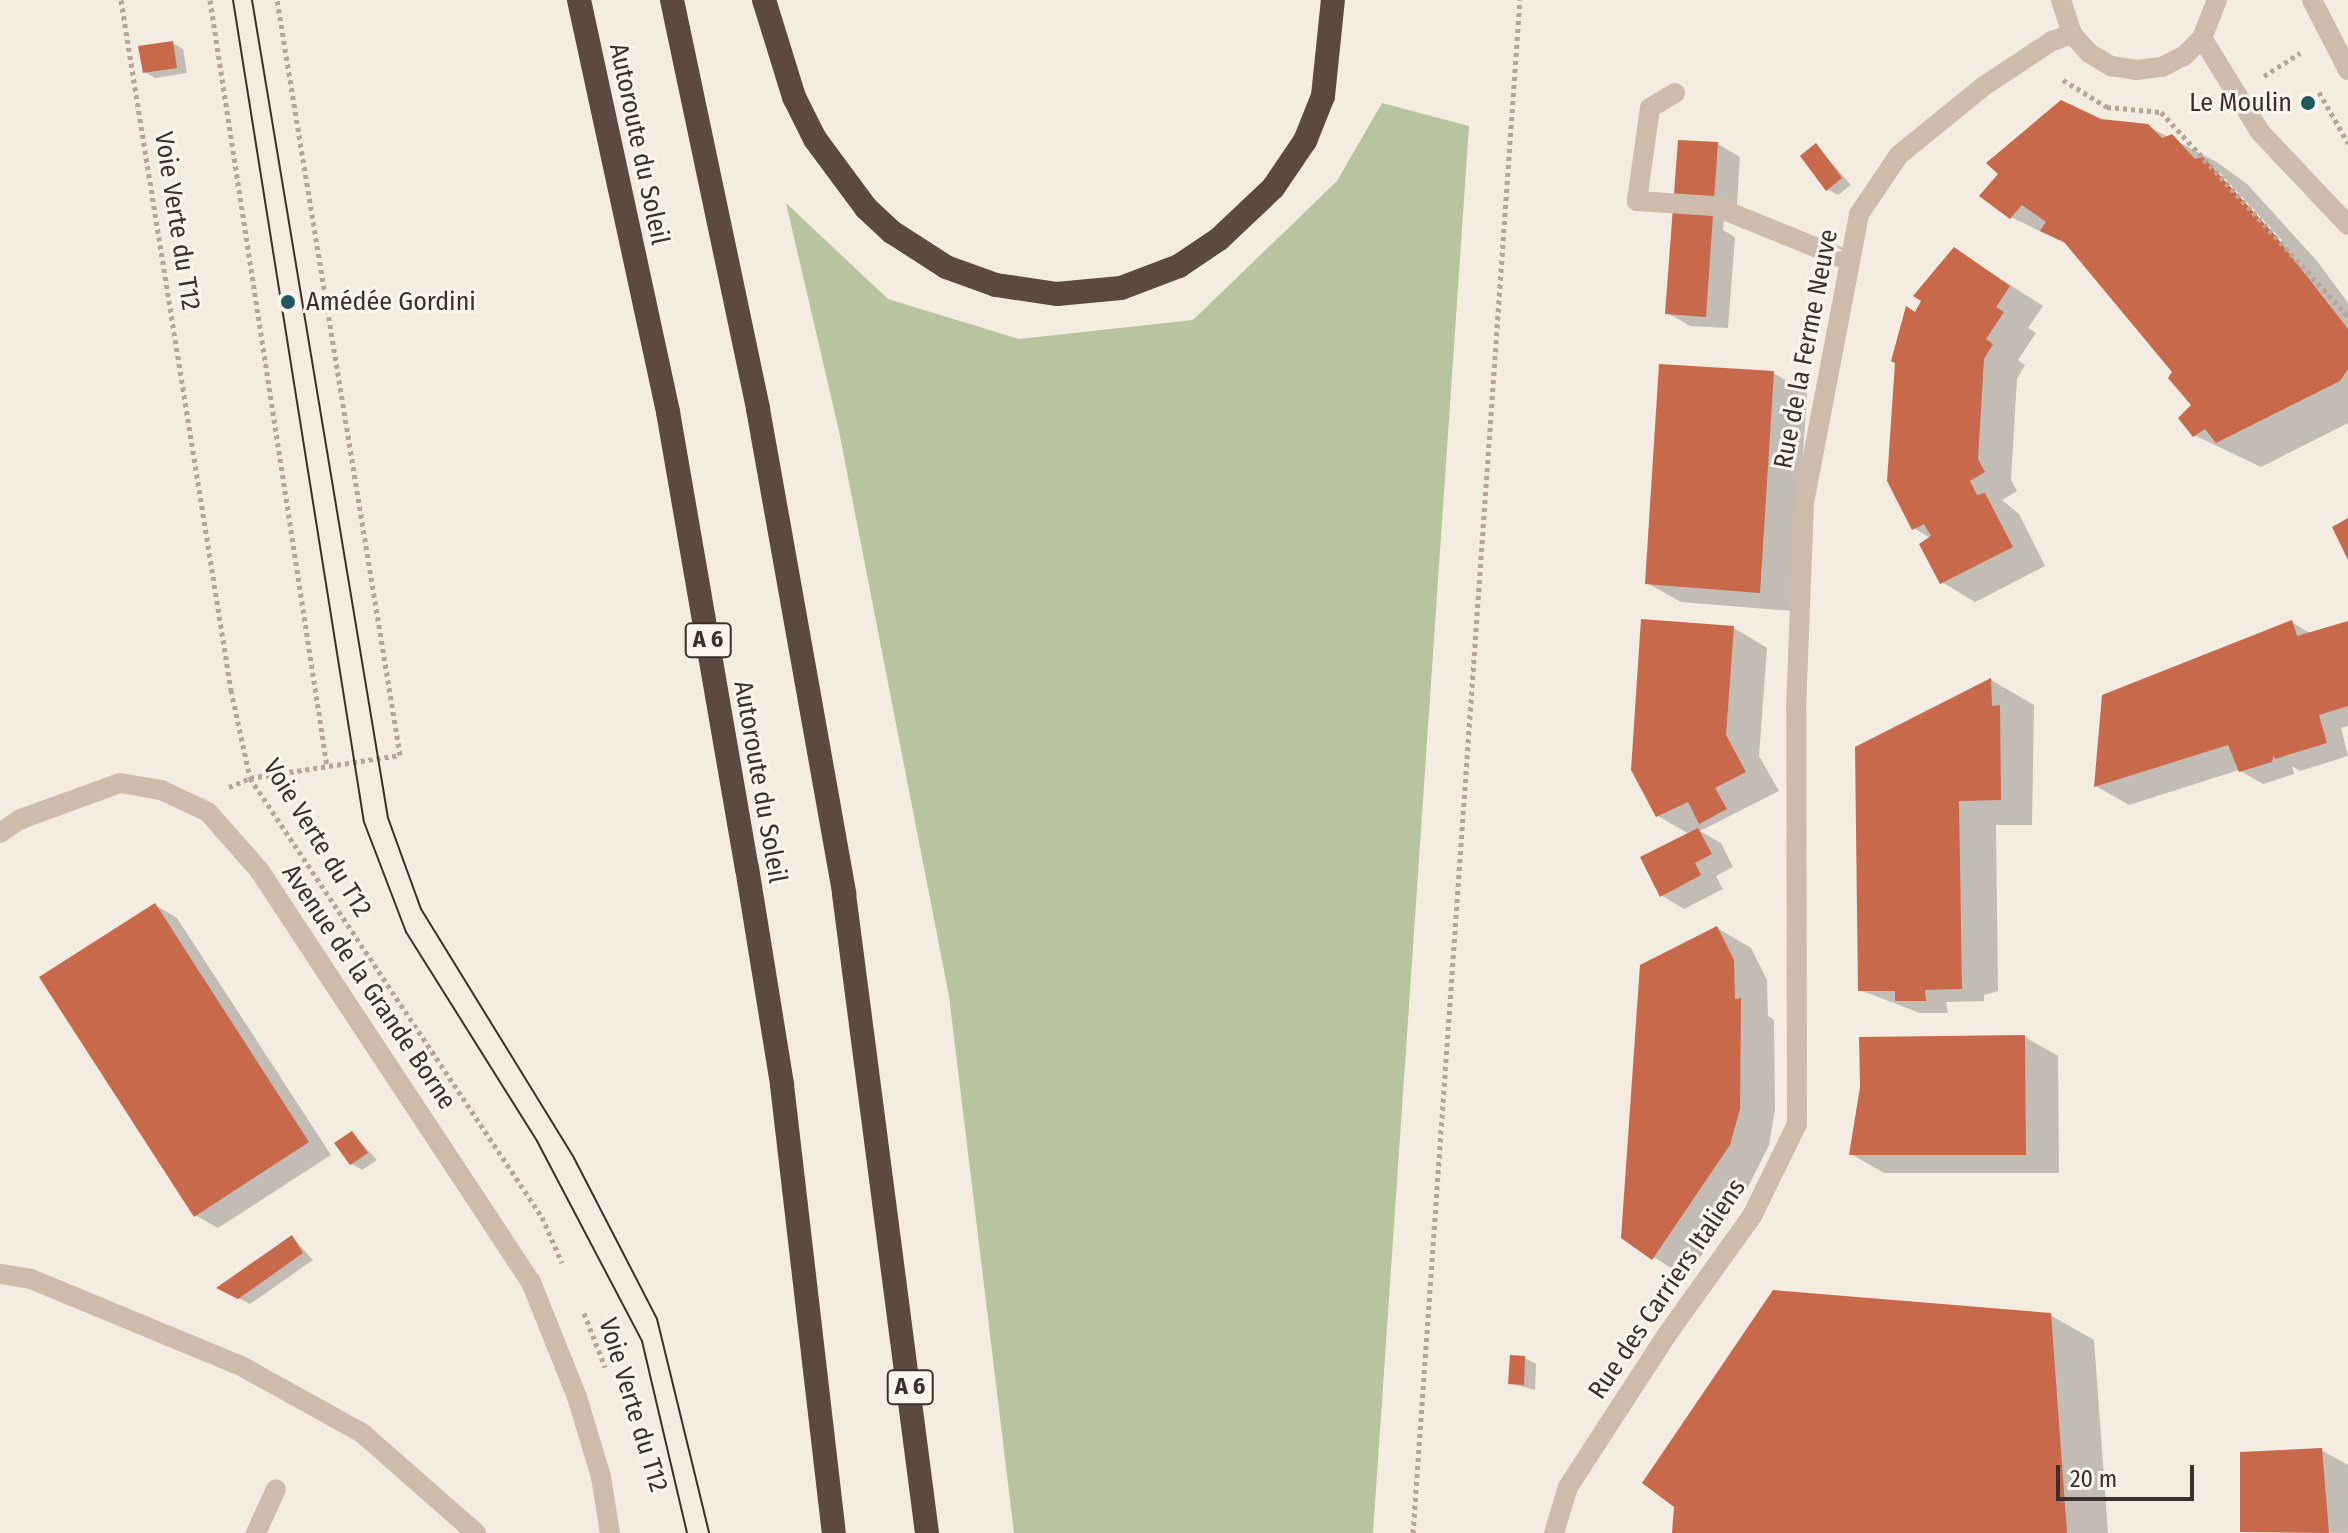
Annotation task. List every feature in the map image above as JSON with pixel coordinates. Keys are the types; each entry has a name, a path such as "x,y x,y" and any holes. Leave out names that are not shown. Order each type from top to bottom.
{"highway":[{"name":"Autoroute du Soleil","path":"579,0 668,412 747,868 782,1085 834,1533"},
{"name":"A 6","path":"672,0 758,409 844,894 927,1533"},
{"path":"764,0 794,97 815,139 866,208 892,232 946,267 996,285 1057,294 1121,288 1179,266 1219,239 1273,188 1305,141 1323,96 1333,0"}],"street":[{"path":"2061,0 2072,34 2111,66 2136,70 2162,67 2184,56 2202,38 2217,0"},
{"path":"2312,0 2348,70"},
{"name":"Rue de la Ferme Neuve","path":"1796,778 1804,503 1847,260 1859,214 1899,155 1984,86 2072,34"},
{"path":"2202,38 2260,132 2348,225"},
{"path":"1675,93 1650,108 1637,201 1714,206 1847,260"},
{"name":"Rue des Carriers Italiens","path":"1554,1533 1568,1487 1666,1336 1752,1216 1797,1124 1796,778"},
{"name":"Avenue de la Grande Borne","path":"0,833 21,819 120,783 161,790 208,812 259,870 531,1282 577,1397 601,1477 610,1533"},
{"path":"0,1274 31,1279 256,1374 362,1433 476,1533"},
{"path":"256,1533 276,1489"}],"path":[{"path":"210,0 327,766"},
{"path":"208,812 226,788 250,778 400,755 277,0"},
{"path":"1413,1533 1520,0"},
{"name":"Voie Verte du T12","path":"122,2 235,712 250,778 542,1217 566,1271"},
{"path":"2039,52 2071,88 2107,107 2161,112 2186,134 2348,316"},
{"path":"2259,79 2300,53"},
{"path":"2186,134 2192,129"},
{"name":"Voie Verte du T12","path":"577,1298 609,1381"}],"green space":[{"path":"1382,103 1469,126 1373,1533 1014,1533 949,996 839,431 786,203 888,299 1019,339 1193,320 1337,181"}],"building":[{"path":"173,41 177,68 143,73 138,46"},
{"path":"2061,100 2101,119 2148,124 2162,138 2172,134 2195,159 2203,157 2274,234 2348,329 2348,369 2340,381 2216,443 2205,429 2193,437 2178,418 2191,405 2168,378 2172,372 2064,242 2040,231 2046,222 2022,205 2010,219 1979,196 1998,174 1986,163"},
{"path":"1678,140 1718,142 1706,317 1665,314"},
{"path":"1816,143 1842,178 1826,191 1800,156"},
{"path":"1954,247 2010,286 1996,307 2004,312 1986,339 1993,344 1984,359 1978,459 1985,472 1970,481 1977,495 1985,493 2013,547 1940,584 1919,544 1931,536 1924,524 1912,530 1887,481 1895,363 1891,361 1906,306 1915,312 1921,301 1913,296"},
{"path":"1659,364 1774,371 1760,593 1645,584"},
{"path":"2348,518 2348,560 2332,527"},
{"path":"1641,619 1734,626 1726,735 1746,772 1715,788 1727,809 1699,824 1688,802 1656,817 1631,770"},
{"path":"2292,620 2297,636 2348,621 2348,706 2319,715 2327,743 2275,759 2274,754 2272,762 2239,772 2228,745 2094,787 2102,695"},
{"path":"1991,678 1992,706 2000,705 2001,800 1959,801 1962,989 1925,990 1926,1001 1895,1001 1895,991 1858,991 1855,747"},
{"path":"1698,828 1712,854 1695,863 1701,875 1660,897 1640,857"},
{"path":"155,903 309,1142 194,1217 39,977"},
{"path":"1717,926 1734,960 1735,999 1741,998 1740,1109 1730,1145 1652,1260 1621,1238 1640,965"},
{"path":"2025,1035 2026,1155 1849,1155 1860,1087 1859,1037"},
{"path":"352,1131 368,1153 350,1165 334,1143"},
{"path":"292,1235 303,1253 238,1299 216,1288"},
{"path":"1773,1290 2051,1313 2067,1533 1672,1533 1674,1507 1642,1483"},
{"path":"1510,1355 1525,1356 1524,1385 1508,1384"},
{"path":"2322,1448 2329,1533 2240,1532 2240,1452"}],"tram line":[{"path":"233,0 364,822 406,932 537,1141 642,1341 687,1533"},
{"path":"252,0 388,818 421,909 574,1158 657,1319 709,1533"}],"place":[{"name":"Le Moulin","path":"2308,103"},
{"name":"Amédée Gordini","path":"288,302"}]}
